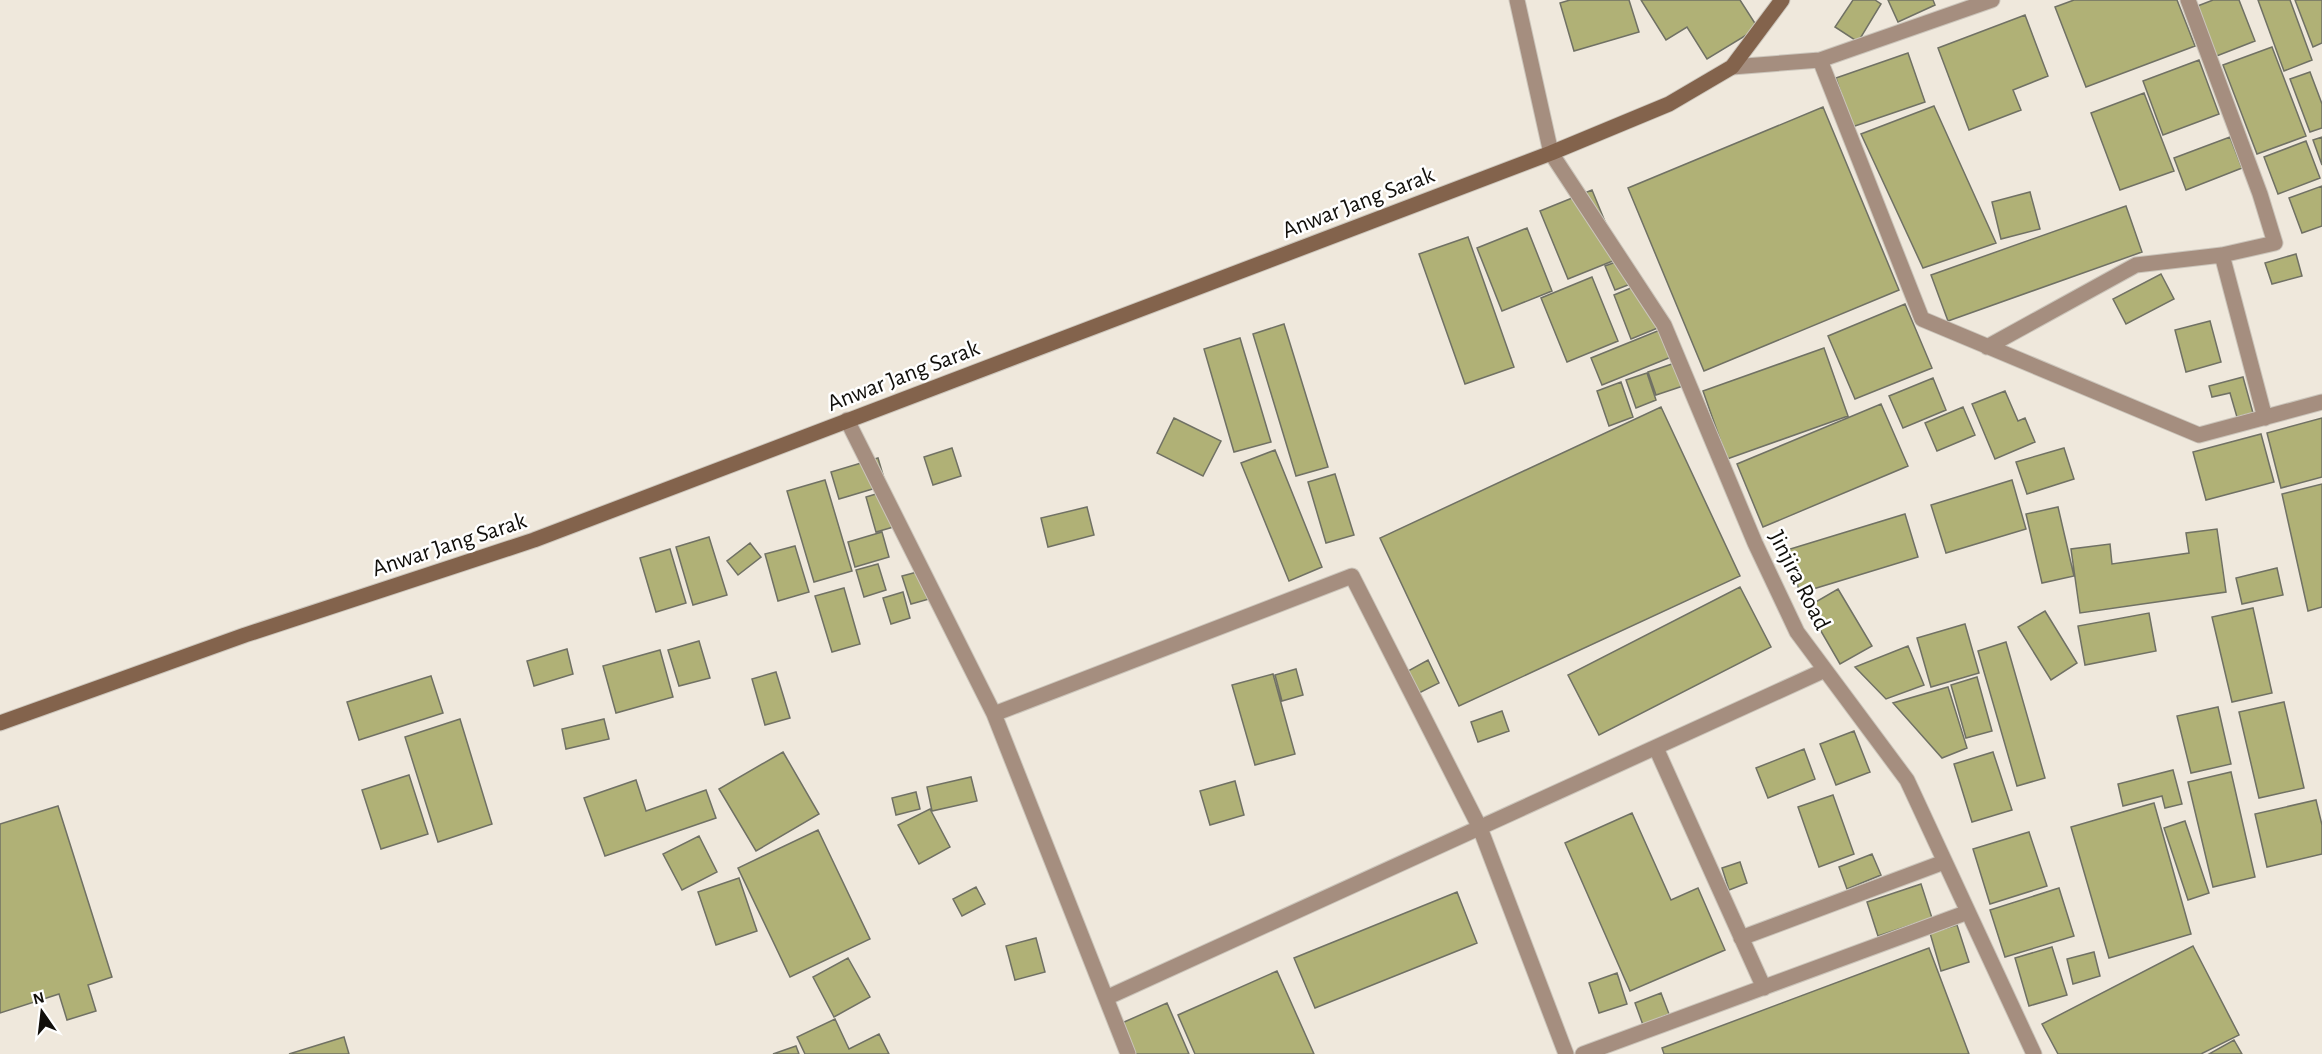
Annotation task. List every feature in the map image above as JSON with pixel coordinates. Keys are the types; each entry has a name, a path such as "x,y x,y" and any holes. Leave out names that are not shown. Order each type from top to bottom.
{"main road":[{"name":"Anwar Jang Sarak","path":"0,723 245,634 534,540 1551,153 1669,104 1732,67 1782,0"}],"street":[{"path":"1517,0 1551,153"},
{"path":"1732,67 1820,60 1992,0"},
{"path":"1987,347 2136,265 2222,255 2275,243 2260,194 2188,0"},
{"path":"1820,60 1922,319 2199,435 2322,402"},
{"name":"Jinjira Road","path":"1551,153 1664,325 1755,543 1797,632 1906,780 2034,1054"},
{"path":"2222,255 2265,418"},
{"path":"848,420 994,714 1128,1054"},
{"path":"994,714 1352,576 1480,828 1566,1054"},
{"path":"1106,998 1825,670"},
{"path":"1656,748 1764,987"},
{"path":"1741,938 1944,862"},
{"path":"1583,1054 1968,912"}],"building":[{"path":"1570,0 1629,0 1639,32 1574,51 1560,3"},
{"path":"1641,0 1740,0 1758,28 1707,59 1687,27 1666,40"},
{"path":"1853,0 1875,0 1881,4 1858,42 1835,27"},
{"path":"1888,0 1933,0 1935,5 1898,22"},
{"path":"2074,0 2177,0 2195,46 2086,87 2055,7"},
{"path":"2213,0 2239,0 2255,41 2214,57 2195,7"},
{"path":"2258,0 2290,0 2312,60 2284,71"},
{"path":"2295,0 2322,0 2322,43 2313,47"},
{"path":"2025,15 2048,76 2013,90 2021,110 1969,130 1938,48"},
{"path":"2272,47 2306,136 2257,154 2223,65"},
{"path":"1908,53 1925,102 1852,127 1836,78"},
{"path":"2199,60 2219,114 2163,135 2143,81"},
{"path":"2310,72 2322,104 2322,128 2310,132 2290,79"},
{"path":"2144,93 2174,171 2120,190 2091,113"},
{"path":"1934,106 1996,243 1923,268 1861,134"},
{"path":"1823,107 1899,290 1704,371 1628,188"},
{"path":"2230,137 2242,168 2186,190 2174,158"},
{"path":"2322,137 2322,165 2313,140"},
{"path":"2306,141 2320,178 2278,194 2264,157"},
{"path":"2322,186 2322,226 2302,233 2289,198"},
{"path":"1592,190 1620,258 1568,279 1540,211"},
{"path":"2030,192 2040,229 2001,239 1992,202"},
{"path":"2126,206 2142,252 1948,321 1931,275"},
{"path":"1527,228 1552,291 1502,311 1477,248"},
{"path":"1468,237 1514,367 1465,384 1419,254"},
{"path":"2296,254 2302,276 2272,284 2265,263"},
{"path":"1624,259 1633,283 1615,290 1605,266"},
{"path":"2161,274 2174,299 2126,324 2113,299"},
{"path":"1592,277 1618,341 1567,362 1541,298"},
{"path":"1643,283 1660,327 1631,339 1614,295"},
{"path":"1905,304 1932,368 1855,399 1828,336"},
{"path":"2210,321 2221,362 2186,372 2175,330"},
{"path":"1284,324 1328,467 1296,476 1253,334"},
{"path":"1660,330 1671,357 1602,385 1591,358"},
{"path":"1240,338 1271,442 1234,452 1204,349"},
{"path":"1824,348 1848,416 1727,459 1703,391"},
{"path":"1678,362 1686,385 1656,395 1648,372"},
{"path":"1647,373 1656,400 1636,408 1626,380"},
{"path":"2243,377 2253,413 2237,417 2230,393 2212,397 2209,386"},
{"path":"1933,378 1946,410 1903,428 1889,396"},
{"path":"1621,382 1633,417 1609,426 1597,391"},
{"path":"2005,391 2018,421 2025,418 2035,442 1995,459 1972,404"},
{"path":"1881,404 1908,466 1763,527 1737,464"},
{"path":"1661,407 1740,576 1459,706 1380,538"},
{"path":"1963,407 1975,435 1937,451 1925,423"},
{"path":"1174,418 1221,441 1203,476 1157,453"},
{"path":"2322,418 2322,477 2281,488 2267,433"},
{"path":"2261,434 2274,482 2206,500 2193,452"},
{"path":"952,448 961,476 933,485 924,457"},
{"path":"2064,448 2074,479 2027,494 2016,462"},
{"path":"1275,450 1322,567 1289,581 1241,463"},
{"path":"878,458 886,485 839,499 831,472"},
{"path":"1335,474 1354,535 1326,543 1308,482"},
{"path":"825,480 852,571 814,582 787,491"},
{"path":"2012,480 2026,529 1946,553 1931,505"},
{"path":"2322,484 2322,607 2308,611 2282,494"},
{"path":"886,491 897,526 876,532 866,497"},
{"path":"1087,507 1094,535 1048,547 1041,518"},
{"path":"2058,507 2074,576 2042,583 2026,514"},
{"path":"1905,514 1918,557 1800,593 1787,550"},
{"path":"2217,529 2226,592 2080,613 2071,549 2110,544 2112,564 2189,553 2186,533"},
{"path":"882,532 889,557 855,567 848,542"},
{"path":"709,537 727,595 693,605 676,547"},
{"path":"750,543 761,557 738,575 727,561"},
{"path":"795,546 809,592 778,601 765,554"},
{"path":"670,549 686,603 656,612 640,558"},
{"path":"878,564 886,590 864,597 856,570"},
{"path":"2277,568 2283,595 2242,604 2236,578"},
{"path":"921,571 929,599 911,604 902,576"},
{"path":"1740,587 1771,647 1599,735 1568,675"},
{"path":"844,588 860,644 832,652 815,596"},
{"path":"1838,589 1872,646 1840,664 1807,607"},
{"path":"903,592 910,618 891,624 883,598"},
{"path":"2253,608 2272,693 2232,702 2212,617"},
{"path":"2045,611 2077,663 2051,680 2018,627"},
{"path":"2149,613 2156,651 2085,665 2078,626"},
{"path":"1965,624 1979,673 1931,687 1917,638"},
{"path":"699,641 710,678 679,686 668,650"},
{"path":"2006,642 2045,778 2017,786 1978,651"},
{"path":"1908,646 1924,685 1886,699 1855,667"},
{"path":"567,649 573,674 534,686 527,661"},
{"path":"660,650 673,697 616,713 603,666"},
{"path":"1428,660 1439,683 1419,693 1408,671"},
{"path":"1296,669 1303,695 1282,701 1275,675"},
{"path":"776,672 790,718 765,725 752,679"},
{"path":"1273,674 1295,754 1255,765 1232,685"},
{"path":"431,676 443,713 359,740 347,702"},
{"path":"1977,677 1992,731 1966,738 1951,685"},
{"path":"1948,687 1967,748 1942,758 1893,703"},
{"path":"2284,702 2304,788 2259,798 2239,712"},
{"path":"2218,707 2231,764 2191,773 2177,716"},
{"path":"1502,711 1509,731 1478,742 1471,722"},
{"path":"460,719 492,824 438,842 405,737"},
{"path":"604,719 609,739 566,749 562,729"},
{"path":"1854,731 1870,772 1836,785 1820,744"},
{"path":"1804,749 1815,779 1768,798 1756,768"},
{"path":"783,752 819,814 756,851 719,789"},
{"path":"1993,752 2012,810 1972,822 1954,764"},
{"path":"2173,770 2182,804 2165,808 2162,796 2123,806 2118,784"},
{"path":"2231,772 2255,877 2213,887 2188,782"},
{"path":"409,775 428,834 381,849 362,790"},
{"path":"971,777 977,801 932,811 927,787"},
{"path":"636,780 646,811 706,790 716,818 605,856 584,798"},
{"path":"1235,781 1244,815 1210,825 1200,791"},
{"path":"916,792 920,809 896,815 892,798"},
{"path":"1833,795 1854,854 1819,867 1798,807"},
{"path":"2316,800 2322,825 2322,854 2267,867 2255,814"},
{"path":"2154,803 2191,934 2109,958 2071,827"},
{"path":"58,806 112,977 88,985 96,1011 67,1020 59,994 0,1013 0,824"},
{"path":"930,809 950,847 919,864 898,825"},
{"path":"1632,813 1671,900 1698,888 1725,950 1630,991 1565,843"},
{"path":"2185,821 2209,893 2188,900 2164,828"},
{"path":"818,830 870,939 790,977 738,868"},
{"path":"2029,832 2047,886 1990,904 1973,849"},
{"path":"699,836 717,872 682,890 663,854"},
{"path":"1872,854 1881,875 1847,889 1839,867"},
{"path":"1740,862 1747,883 1729,890 1722,868"},
{"path":"739,878 757,931 716,945 698,892"},
{"path":"1921,884 1932,918 1878,936 1867,902"},
{"path":"976,887 985,904 962,916 953,899"},
{"path":"2059,888 2074,936 2005,957 1990,910"},
{"path":"1457,892 1477,943 1315,1008 1294,958"},
{"path":"1957,925 1969,962 1941,971 1930,933"},
{"path":"1036,938 1045,972 1015,980 1006,946"},
{"path":"2193,946 2239,1035 2201,1054 2058,1054 2042,1024"},
{"path":"2052,947 2067,995 2029,1006 2015,958"},
{"path":"1929,948 1969,1054 1664,1054 1662,1048"},
{"path":"2094,952 2100,976 2073,984 2067,959"},
{"path":"848,958 870,997 834,1017 813,977"},
{"path":"1277,971 1314,1054 1195,1054 1178,1015"},
{"path":"1617,973 1627,1004 1599,1013 1589,983"},
{"path":"1661,993 1669,1014 1643,1025 1635,1003"},
{"path":"1167,1003 1189,1054 1136,1054 1122,1023"},
{"path":"835,1019 849,1049 879,1034 889,1054 805,1054 797,1037"},
{"path":"344,1037 349,1054 289,1054"},
{"path":"2234,1040 2242,1054 2209,1054"},
{"path":"796,1046 799,1054 773,1054"}]}
